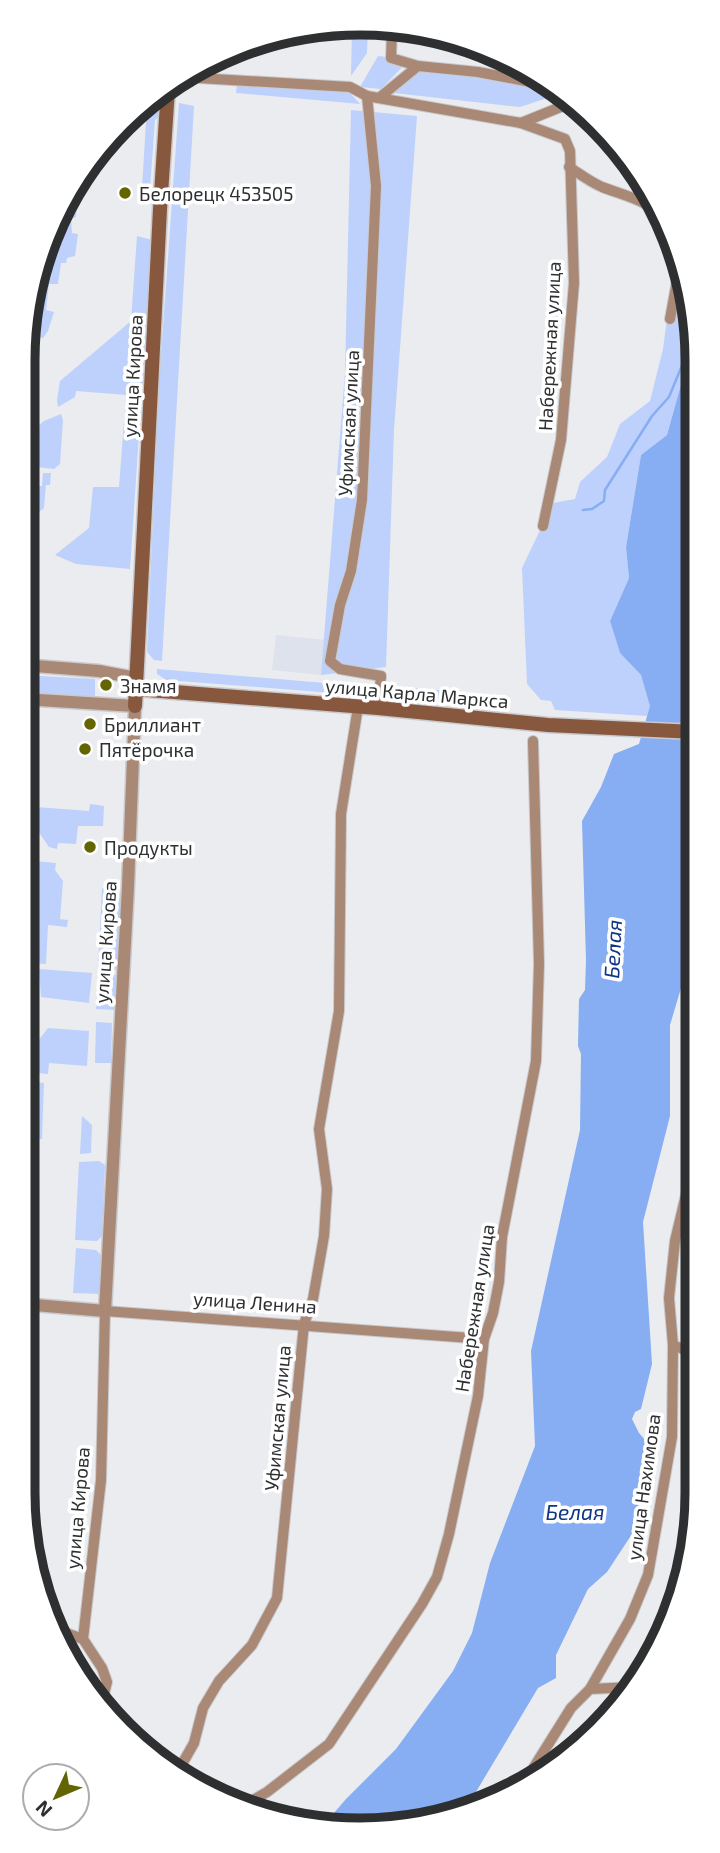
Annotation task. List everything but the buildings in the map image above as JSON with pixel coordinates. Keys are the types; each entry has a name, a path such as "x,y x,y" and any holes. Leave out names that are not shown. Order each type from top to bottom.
{"main road":[{"name":"улица Кирова","path":"135,706 168,98"},
{"name":"улица Карла Маркса","path":"136,683 548,725 685,732"}],"street":[{"path":"392,37 391,58 418,66 478,72 527,81"},
{"path":"373,97 418,66"},
{"path":"200,78 350,87 373,97 522,123 563,106"},
{"name":"Уфимская улица","path":"373,97 376,186 362,500 351,571 340,604 330,661 340,669 381,676 378,708"},
{"name":"Набережная улица","path":"522,123 565,139 570,151 573,296 561,440 543,526"},
{"path":"569,167 600,186 642,200"},
{"path":"670,319 676,285"},
{"name":"улица Карла Маркса","path":"35,666 99,671 136,683"},
{"path":"35,699 135,706"},
{"name":"улица Кирова","path":"83,1639 101,1480 105,1311 129,873 135,706"},
{"name":"Уфимская улица","path":"182,1765 194,1743 203,1708 219,1681 252,1645 277,1598 303,1324 313,1299 324,1236 327,1189 319,1129 339,1011 341,814 358,707"},
{"name":"Набережная улица","path":"253,1800 329,1744 422,1604 437,1577 449,1534 478,1396 484,1339 499,1282 502,1237 536,1061 539,964 533,741"},
{"name":"улица Нахимова","path":"533,1768 571,1708 590,1689 630,1619 648,1575 672,1437 673,1345 669,1298 675,1241 685,1199"},
{"name":"улица Ленина","path":"35,1305 484,1339"},
{"path":"673,1345 685,1350"},
{"path":"67,1634 83,1639 102,1668 107,1682 104,1693"},
{"path":"590,1689 620,1688"}],"shaded area":[{"path":"352,35 368,35 367,53 351,76"},
{"path":"378,56 410,59 381,89 360,87"},
{"path":"423,62 526,81 551,97 520,107 394,93"},
{"path":"237,85 349,92 360,104 236,93"},
{"path":"179,103 194,106 162,661 154,660 147,652 159,384"},
{"path":"161,106 161,114 155,120 149,202 141,204 146,116"},
{"path":"351,110 417,116 394,430 386,667 321,675 345,373"},
{"path":"77,200 76,217 71,219 72,233 78,234 75,256 67,258 66,263 61,263 58,284 49,284 46,310 54,312 48,331 43,338 37,337 41,297 45,279 51,278 54,251"},
{"path":"137,236 152,240 130,569 76,564 55,555 89,528 93,487 119,487 126,395 76,391 75,397 58,407 60,381 131,321"},
{"path":"672,281 675,282 679,297 685,370 667,435 641,455 626,547 629,578 610,621 620,653 641,675 651,706 647,716 555,710 551,701 541,700 527,684 522,568 553,503 575,499 580,482 607,457 620,424 650,401 663,349"},
{"path":"61,414 63,420 60,464 54,469 36,467 37,427"},
{"path":"43,473 51,473 50,485 46,485 44,508 35,513 35,486 42,486"},
{"path":"276,635 326,640 321,675 272,670"},
{"path":"157,669 372,687 371,696 166,680 157,674"},
{"path":"35,676 95,679 95,697 35,693"},
{"path":"387,686 439,690 505,707 396,699 388,694"},
{"path":"90,804 104,806 103,826 78,826 76,844 58,843 57,849 49,847 35,827 35,807 89,811"},
{"path":"35,861 56,863 55,870 63,881 60,919 68,920 67,927 48,925 46,964 35,964"},
{"path":"102,888 116,889 121,896 118,970 98,968"},
{"path":"39,969 92,973 89,1003 41,997"},
{"path":"98,974 117,975 115,1010 96,1009"},
{"path":"96,1022 112,1023 111,1063 95,1063"},
{"path":"48,1028 89,1031 87,1066 49,1063 48,1074 35,1073 35,1045"},
{"path":"35,1082 44,1083 42,1139 35,1139"},
{"path":"82,1116 92,1125 91,1153 80,1154"},
{"path":"99,1161 105,1165 102,1236 97,1241 75,1240 79,1162"},
{"path":"35,1164 37,1164 35,1233"},
{"path":"76,1248 96,1250 102,1256 100,1294 73,1293"}],"water":[{"name":"Белая","path":"685,370 685,975 670,1025 670,1116 643,1222 652,1364 641,1409 635,1412 632,1419 639,1433 652,1448 632,1534 607,1572 588,1589 556,1655 556,1678 538,1688 473,1798 444,1807 402,1815 360,1818 331,1816 396,1749 453,1671 472,1633 490,1563 535,1446 531,1351 580,1130 579,999 585,990 586,960 582,821 601,787 614,754 639,744 650,706 641,675 620,653 610,621 629,578 626,547 641,455 667,435"}],"waterway":[{"path":"583,510 592,509 604,501 605,490 652,416 669,397 685,363"}],"place":[{"name":"Белорецк 453505","path":"125,193"},
{"name":"Знамя","path":"106,685"},
{"name":"Бриллиант","path":"90,724"},
{"name":"Пятёрочка","path":"85,749"},
{"name":"Продукты","path":"90,847"}]}
